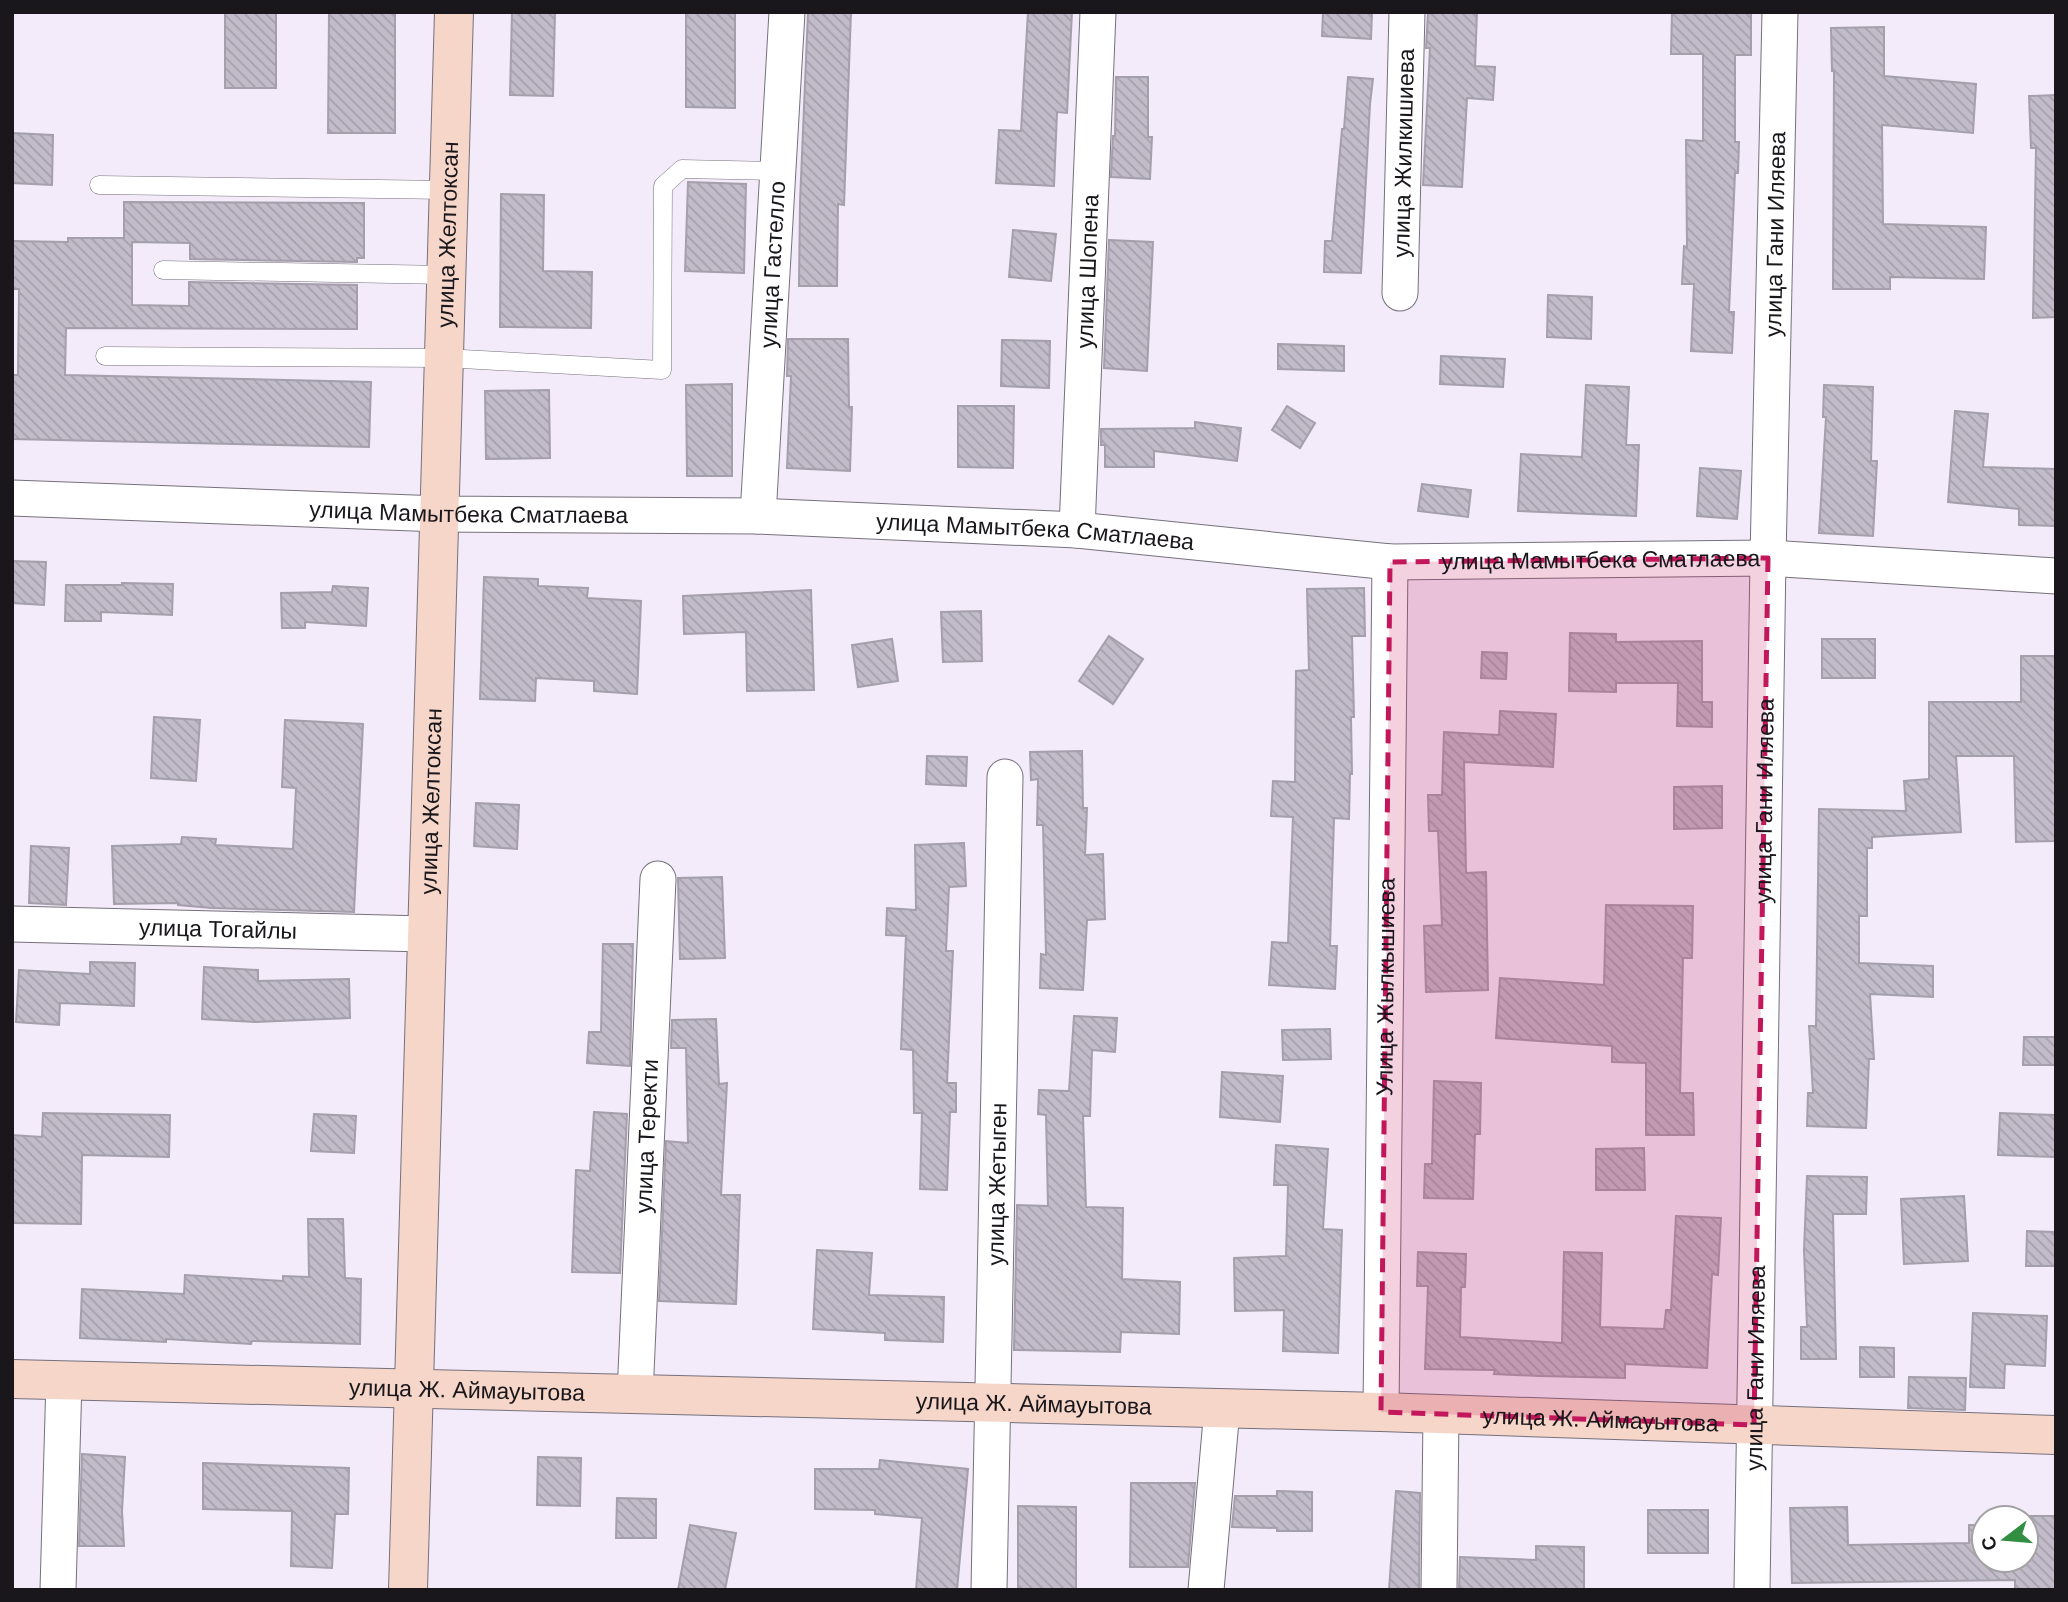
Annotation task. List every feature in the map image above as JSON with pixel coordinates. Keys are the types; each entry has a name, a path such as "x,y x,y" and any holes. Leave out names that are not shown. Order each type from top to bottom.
{"street":[{"name":"улица Желтоксан","path":"408,1590 454,12"},
{"name":"улица Гастелло","path":"758,516 787,12"},
{"name":"улица Шопена","path":"1077,530 1098,12"},
{"name":"улица Жилкишиева","path":"1400,292 1407,12"},
{"name":"улица Гани Иляева","path":"1752,1590 1768,558 1780,12"},
{"name":"улица Мамытбека Сматлаева","path":"12,498 440,513 758,516 1077,530 1390,562 1768,558 2056,576"},
{"name":"Улица Жылкышиева","path":"1381,1412 1390,562"},
{"name":"улица Жетыген","path":"989,1590 1005,777"},
{"name":"улица Теректи","path":"635,1395 659,879"},
{"name":"улица Тогайлы","path":"12,924 426,934"},
{"name":"улица Ж. Аймауытова","path":"12,1379 1381,1412 2056,1435"},
{"path":"58,1590 64,1380"},
{"path":"1206,1590 1222,1409"},
{"path":"1438,1590 1441,1414"}],"lane":[{"path":"105,356 444,358 662,370 663,186 682,169 778,171"},
{"path":"99,185 449,190"},
{"path":"163,270 447,275"}],"highlighted area":[{"path":"1768,558 1754,1425 1381,1412 1390,562"}],"building":[{"path":"225,12 276,12 276,88 225,88"},
{"path":"329,12 395,12 395,133 328,133"},
{"path":"512,12 555,12 553,96 510,95"},
{"path":"686,12 735,12 735,108 686,107"},
{"path":"808,12 851,12 844,205 838,204 837,286 799,286"},
{"path":"1028,12 1072,12 1067,113 1057,112 1054,186 996,183 999,130 1021,131"},
{"path":"1323,12 1372,12 1371,39 1322,36"},
{"path":"1428,12 1477,12 1475,66 1495,67 1493,100 1467,98 1462,187 1423,185 1430,48 1426,48"},
{"path":"1672,12 1751,12 1751,55 1735,55 1735,142 1739,142 1738,173 1735,173 1729,312 1734,312 1732,353 1691,351 1694,284 1682,284 1684,246 1687,247 1686,140 1703,141 1703,54 1671,54"},
{"path":"1884,27 1884,76 1976,84 1973,133 1882,125 1883,224 1986,227 1984,279 1890,277 1890,289 1833,289 1834,71 1831,28"},
{"path":"1116,77 1148,77 1148,137 1152,137 1150,179 1111,177"},
{"path":"1348,77 1373,79 1361,273 1324,272 1325,241 1332,241"},
{"path":"2056,95 2056,317 2033,318 2036,148 2031,148 2029,96"},
{"path":"12,133 53,135 52,185 12,183"},
{"path":"688,182 746,184 744,273 685,271"},
{"path":"501,194 544,195 543,271 592,272 591,328 500,327"},
{"path":"124,202 364,203 364,258 357,258 357,262 190,259 190,243 132,242 132,305 189,306 189,282 357,285 357,329 66,328 65,375 371,382 369,447 12,439 12,375 18,375 19,289 12,289 12,241 68,242 68,238 124,238"},
{"path":"1013,230 1056,234 1051,281 1009,277"},
{"path":"1109,240 1153,242 1147,371 1104,368"},
{"path":"1548,295 1592,297 1591,339 1547,337"},
{"path":"788,339 848,339 849,407 852,407 850,471 787,468 791,376 787,376"},
{"path":"1002,340 1050,341 1049,388 1001,386"},
{"path":"1278,344 1344,346 1344,371 1278,369"},
{"path":"1441,356 1505,359 1503,387 1440,384"},
{"path":"732,384 732,476 687,476 686,385"},
{"path":"1586,385 1629,387 1626,445 1639,445 1636,516 1518,511 1521,454 1582,457"},
{"path":"1824,385 1873,387 1871,461 1877,461 1873,536 1819,533 1826,417 1823,417"},
{"path":"549,390 550,458 486,459 485,391"},
{"path":"958,406 1014,406 1013,468 958,467"},
{"path":"1287,406 1315,423 1300,448 1272,430"},
{"path":"1955,411 1988,414 1983,467 2056,469 2056,526 2019,525 2019,509 1948,502"},
{"path":"1195,422 1241,428 1237,461 1154,451 1154,467 1105,467 1105,445 1101,445 1101,429 1195,428"},
{"path":"1700,468 1741,471 1737,519 1697,516"},
{"path":"1422,484 1471,490 1468,517 1418,511"},
{"path":"12,561 46,562 44,605 12,603"},
{"path":"484,577 538,579 538,586 588,588 587,598 641,601 637,694 594,691 594,681 536,678 535,701 480,699"},
{"path":"173,584 172,615 101,612 101,621 65,621 66,585"},
{"path":"333,586 368,588 366,626 305,622 305,628 282,628 281,593 332,592"},
{"path":"1364,588 1365,636 1352,636 1354,717 1351,717 1352,774 1349,819 1334,818 1330,946 1337,946 1335,989 1269,985 1272,942 1288,943 1293,817 1271,816 1273,781 1295,782 1296,671 1309,670 1307,589"},
{"path":"811,590 814,690 747,691 746,632 684,634 683,596"},
{"path":"981,611 982,661 943,662 941,612"},
{"path":"1570,633 1616,634 1616,642 1702,641 1702,702 1712,702 1712,727 1677,726 1678,683 1616,683 1616,692 1569,691"},
{"path":"1109,636 1143,659 1113,704 1079,681"},
{"path":"892,639 898,681 858,687 852,645"},
{"path":"1822,639 1875,639 1875,678 1822,678"},
{"path":"1482,652 1507,653 1506,679 1481,678"},
{"path":"2021,656 2056,656 2056,841 2016,842 2014,756 1956,756 1961,832 1872,837 1872,848 1867,848 1867,916 1859,916 1859,963 1933,966 1933,997 1870,994 1874,1059 1869,1059 1866,1128 1807,1126 1808,1093 1813,1093 1809,1026 1816,1026 1819,809 1906,811 1904,781 1929,779 1929,702 2021,702"},
{"path":"1500,711 1556,714 1553,767 1464,762 1466,873 1486,872 1488,990 1426,992 1424,926 1442,925 1438,831 1429,831 1428,795 1442,795 1444,732 1499,735"},
{"path":"154,717 200,720 196,781 151,778"},
{"path":"285,720 363,724 354,912 212,908 178,903 114,904 112,846 181,844 182,837 216,839 215,845 293,849 296,788 282,787"},
{"path":"1082,751 1083,808 1087,808 1085,855 1103,854 1105,919 1087,920 1083,990 1040,988 1041,954 1046,955 1043,825 1037,825 1038,779 1031,780 1030,752"},
{"path":"927,756 967,757 966,786 926,784"},
{"path":"1722,786 1722,828 1674,829 1674,787"},
{"path":"476,803 519,805 517,849 474,846"},
{"path":"964,843 966,886 949,887 946,951 953,951 947,1083 956,1083 956,1112 950,1112 947,1190 920,1189 922,1113 914,1113 913,1050 901,1049 906,936 886,935 887,908 916,910 915,845"},
{"path":"31,846 69,848 66,905 29,903"},
{"path":"722,877 725,958 680,959 678,878"},
{"path":"1606,905 1693,906 1692,958 1683,958 1680,1093 1693,1093 1694,1135 1646,1135 1646,1063 1612,1062 1612,1046 1496,1038 1500,978 1604,985"},
{"path":"603,944 633,944 630,1066 587,1063 589,1032 601,1032"},
{"path":"90,962 135,963 134,1006 60,1003 59,1025 16,1022 19,970 90,974"},
{"path":"204,967 258,970 258,981 349,979 350,1018 255,1022 202,1019"},
{"path":"1074,1016 1117,1018 1115,1052 1092,1050 1090,1116 1083,1116 1086,1207 1123,1208 1122,1279 1180,1282 1179,1334 1121,1332 1120,1352 1014,1350 1017,1205 1048,1206 1046,1115 1038,1114 1039,1090 1069,1091"},
{"path":"716,1019 719,1084 727,1083 721,1195 740,1195 736,1304 659,1301 666,1141 688,1143 686,1048 671,1048 672,1020"},
{"path":"1330,1029 1331,1059 1283,1060 1282,1030"},
{"path":"2024,1037 2056,1037 2056,1065 2023,1065"},
{"path":"1222,1072 1283,1076 1280,1122 1220,1117"},
{"path":"1434,1081 1481,1083 1480,1134 1475,1134 1473,1199 1424,1198 1425,1164 1432,1164"},
{"path":"594,1112 627,1114 620,1273 572,1272 576,1170 590,1171"},
{"path":"43,1113 170,1115 169,1157 82,1155 81,1224 12,1223 12,1135 42,1137"},
{"path":"2000,1113 2056,1115 2056,1157 1998,1155"},
{"path":"314,1114 356,1116 354,1153 311,1151"},
{"path":"1276,1145 1328,1149 1323,1229 1342,1230 1338,1353 1283,1351 1284,1310 1235,1311 1234,1258 1286,1256 1288,1185 1274,1185"},
{"path":"1644,1148 1645,1190 1596,1190 1596,1149"},
{"path":"1807,1176 1867,1177 1866,1214 1833,1214 1836,1359 1801,1359 1801,1327 1807,1327 1804,1250"},
{"path":"1964,1196 1968,1261 1904,1264 1901,1199"},
{"path":"1676,1216 1721,1218 1718,1275 1712,1274 1707,1368 1625,1364 1625,1378 1494,1374 1495,1370 1425,1369 1428,1286 1417,1286 1418,1252 1466,1254 1465,1287 1461,1287 1460,1337 1562,1343 1564,1252 1602,1253 1600,1327 1664,1329 1666,1310 1671,1310"},
{"path":"308,1219 343,1219 345,1278 361,1279 360,1344 252,1341 251,1344 80,1338 82,1289 184,1294 185,1275 283,1281 283,1276 309,1277"},
{"path":"2027,1231 2056,1232 2056,1266 2026,1266"},
{"path":"817,1250 872,1253 869,1295 944,1297 943,1342 885,1340 885,1333 813,1329"},
{"path":"1973,1313 2047,1316 2045,1366 2005,1364 2004,1388 1970,1387"},
{"path":"1860,1347 1894,1348 1894,1377 1860,1377"},
{"path":"1909,1377 1966,1378 1965,1410 1908,1408"},
{"path":"82,1454 125,1457 122,1511 124,1546 79,1546"},
{"path":"538,1457 581,1458 580,1506 537,1505"},
{"path":"880,1460 968,1469 957,1590 916,1590 922,1518 875,1514 875,1510 815,1509 815,1469 879,1469"},
{"path":"203,1463 349,1468 348,1514 335,1514 332,1568 291,1566 292,1511 203,1509"},
{"path":"1131,1483 1195,1483 1188,1567 1130,1567"},
{"path":"1277,1491 1312,1492 1312,1531 1232,1527 1235,1496 1277,1496"},
{"path":"1396,1491 1420,1493 1419,1590 1389,1590"},
{"path":"617,1498 656,1499 656,1538 616,1538"},
{"path":"1018,1506 1076,1507 1076,1590 1018,1590"},
{"path":"1847,1507 1848,1545 1969,1543 1970,1525 1970,1574 2040,1574 2040,1516 2056,1516 2056,1590 2015,1590 2015,1580 1792,1583 1790,1508"},
{"path":"1648,1510 1708,1510 1708,1553 1648,1553"},
{"path":"690,1525 736,1533 725,1590 678,1590"},
{"path":"1536,1546 1584,1547 1584,1590 1459,1590 1460,1557 1536,1560"}]}
